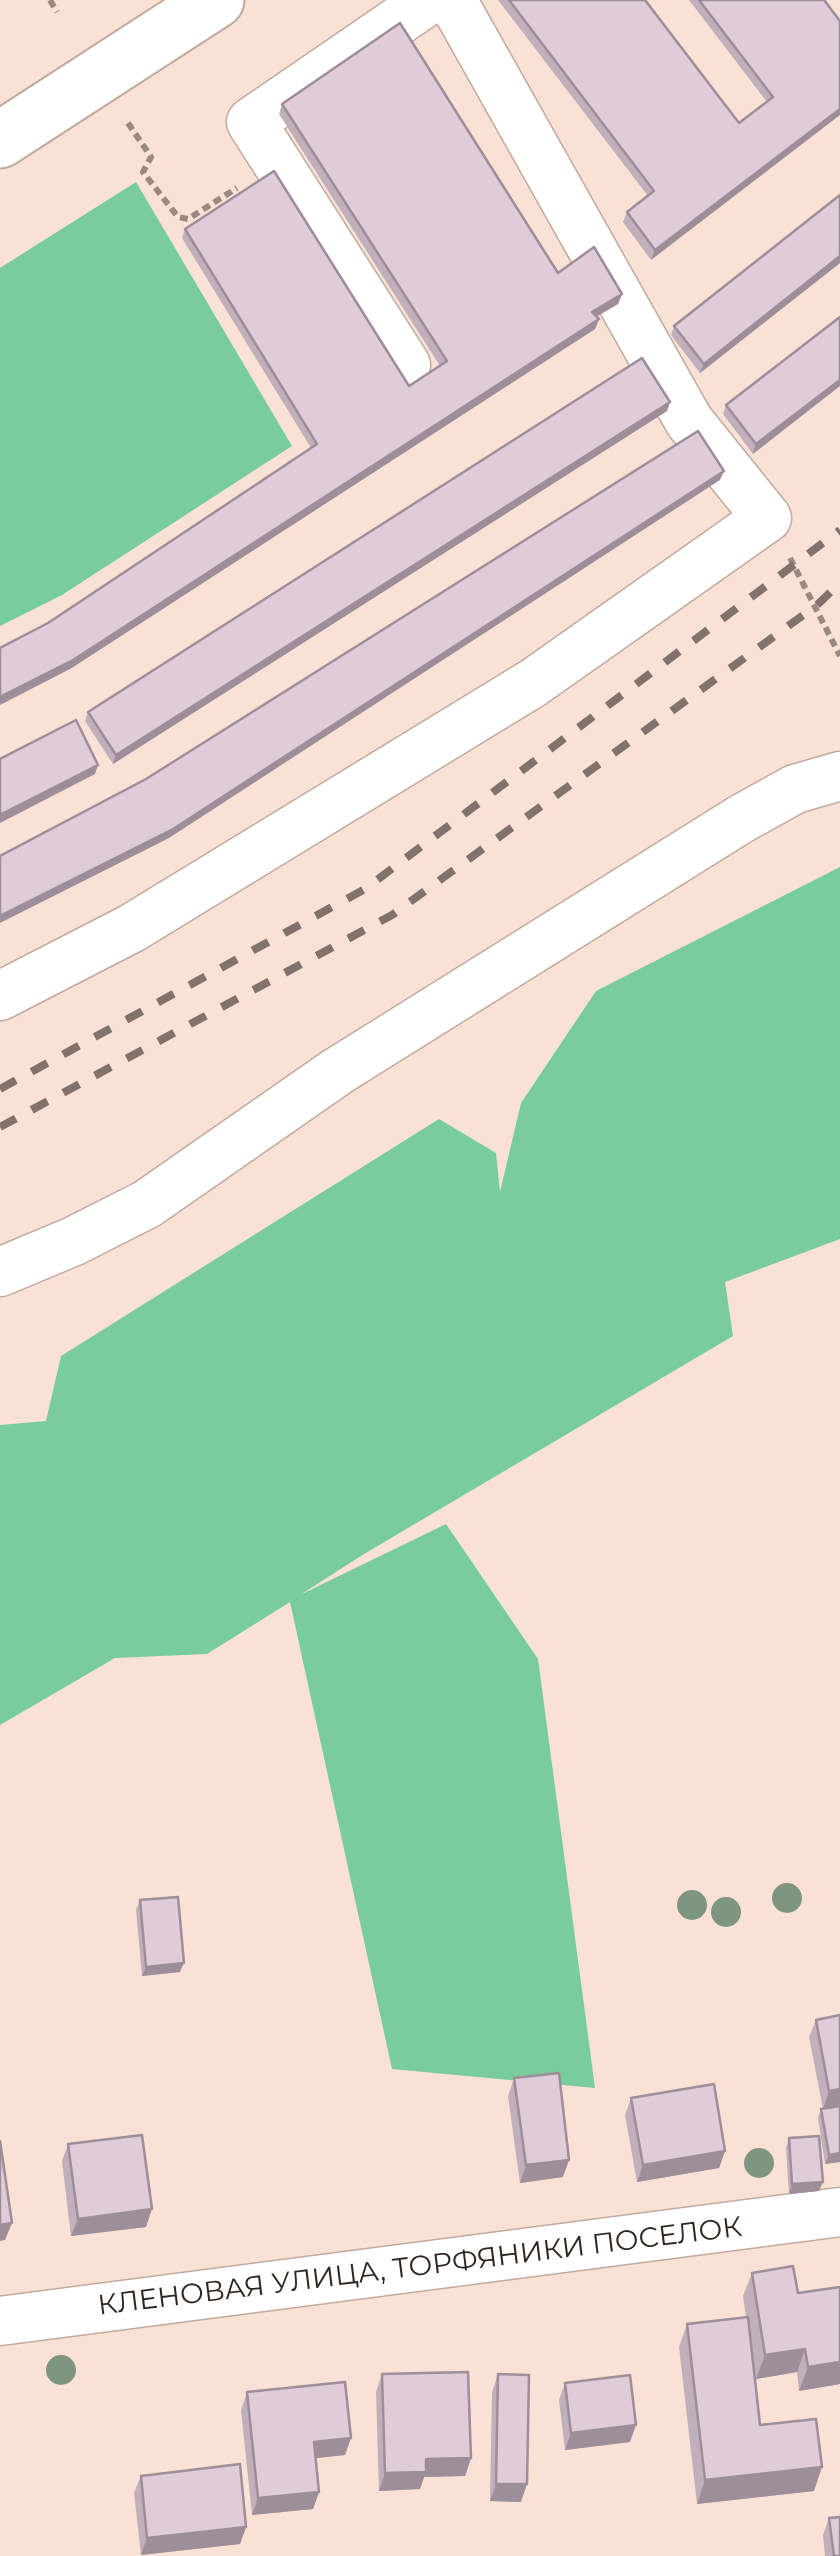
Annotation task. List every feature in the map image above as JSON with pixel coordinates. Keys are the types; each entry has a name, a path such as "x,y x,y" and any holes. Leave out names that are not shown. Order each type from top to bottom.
{"main road":[{"path":"0,140 216,0"}],"lane":[{"path":"406,364 251,122 429,0"},
{"path":"0,996 132,928 532,683 767,518 689,421 452,0"},
{"path":"0,1272 147,1204 338,1072 742,819 795,789 840,776"},
{"name":"КЛЕНОВАЯ УЛИЦА, ТОРФЯНИКИ ПОСЕЛОК","path":"0,2321 840,2212"}],"path":[{"path":"50,0 57,12"},
{"path":"128,123 152,156 144,172 178,216 188,219 277,162"},
{"path":"767,518 817,605 840,656"}],"green space":[{"path":"136,182 292,446 62,595 0,626 0,268"},
{"path":"840,867 840,1239 725,1282 733,1336 300,1595 446,1524 538,1659 595,2088 392,2069 290,1602 207,1654 115,1658 0,1725 0,1425 46,1421 61,1356 439,1119 496,1153 500,1192 521,1103 596,991"}],"building":[{"path":"509,0 645,0 739,123 773,97 699,0 824,0 840,21 840,109 655,250 627,212 654,191"},
{"path":"400,23 558,273 594,247 622,294 592,312 599,319 73,660 0,697 0,648 48,623 317,444 185,229 274,171 409,386 447,361 282,104"},
{"path":"840,195 840,256 704,364 674,326"},
{"path":"840,317 840,380 756,444 726,405"},
{"path":"642,358 670,402 116,755 88,712"},
{"path":"698,431 724,471 173,829 0,916 0,856 146,779"},
{"path":"76,720 98,765 0,815 0,759"},
{"path":"178,1897 184,1963 146,1967 140,1900"},
{"path":"840,2015 840,2089 829,2091 816,2020"},
{"path":"559,2073 569,2160 526,2165 514,2078"},
{"path":"714,2084 725,2151 643,2165 631,2098"},
{"path":"840,2106 840,2153 829,2155 821,2109"},
{"path":"142,2135 152,2209 78,2219 68,2144"},
{"path":"819,2136 823,2182 792,2184 789,2138"},
{"path":"0,2141 12,2223 0,2225"},
{"path":"793,2266 798,2293 840,2287 840,2362 808,2367 805,2349 765,2355 752,2273"},
{"path":"748,2317 760,2425 816,2419 822,2467 705,2480 687,2324"},
{"path":"468,2372 471,2458 426,2459 426,2472 385,2473 382,2374"},
{"path":"498,2374 529,2375 527,2484 496,2484"},
{"path":"630,2375 636,2425 571,2433 565,2383"},
{"path":"345,2382 351,2438 314,2442 319,2492 258,2498 247,2392"},
{"path":"240,2464 246,2527 147,2538 141,2476"},
{"path":"840,2517 840,2556 834,2556 829,2518"}],"railway":[{"path":"0,1089 365,889 840,530"},
{"path":"0,1127 392,915 817,605 840,583"}]}
